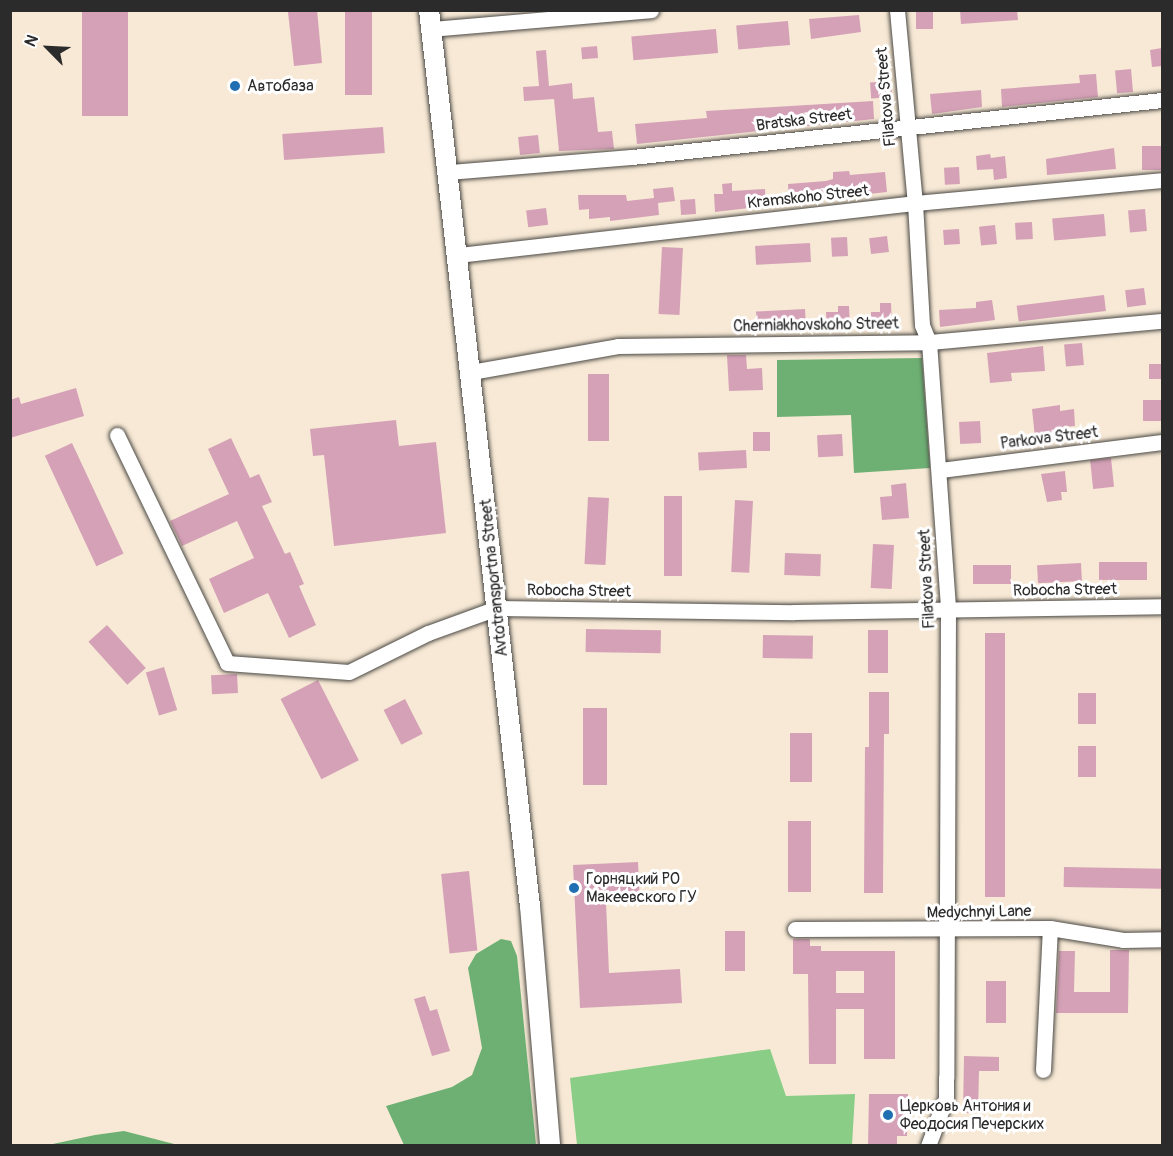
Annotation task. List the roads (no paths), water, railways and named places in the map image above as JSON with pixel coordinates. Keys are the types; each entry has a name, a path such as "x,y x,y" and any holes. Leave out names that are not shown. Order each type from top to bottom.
{"main road":[{"name":"Avtotransportna Street","path":"430,20 449,172 530,906 550,1146"}],"street":[{"path":"430,20 497,27 651,10"},
{"name":"Filatova Street","path":"897,10 906,126 915,203 922,325 929,342 940,470 948,609 946,1098 928,1146"},
{"name":"Bratska Street","path":"449,172 632,158 906,126 1162,100"},
{"name":"Kramskoho Street","path":"458,255 915,203 1162,180"},
{"name":"Cherniakhovskoho Street","path":"471,372 618,346 929,342 1162,321"},
{"name":"Robocha Street","path":"117,435 227,663 349,672 428,633 497,608 948,609 1162,606"},
{"name":"Parkova Street","path":"940,470 1162,442"},
{"path":"1043,1070 1050,928"},
{"name":"Medychnyi Lane","path":"795,929 946,931 1050,928 1123,940 1162,939"}],"place":[{"name":"Автобаза","path":"235,86"},
{"name":"Горняцкий РО Макеевского ГУ","path":"574,888"},
{"name":"Церковь Антония и Феодосия Печерских","path":"888,1115"}]}
